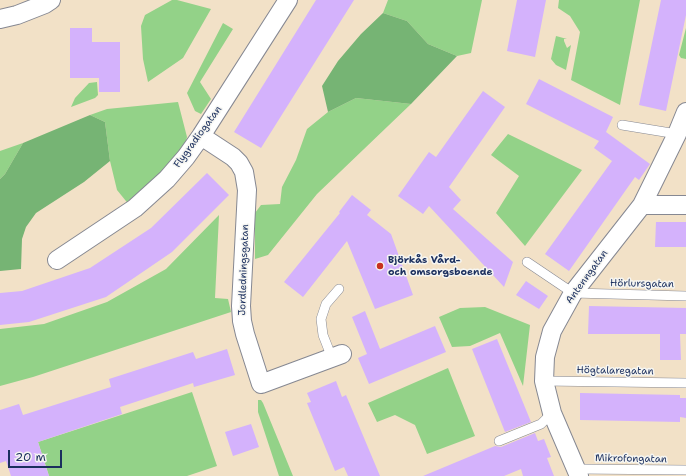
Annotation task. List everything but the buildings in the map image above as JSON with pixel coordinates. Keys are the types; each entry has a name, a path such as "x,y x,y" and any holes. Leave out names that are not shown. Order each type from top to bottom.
{"street":[{"path":"0,19 17,15 52,0"},
{"name":"Flygradiogatan","path":"57,260 135,208 167,179 186,157 201,136 288,0"},
{"name":"Antenngatan","path":"578,473 552,413 544,381 545,357 552,331 572,293 642,205 685,115"},
{"name":"Jordledningsgatan","path":"201,136 233,157 239,163 244,172 247,190 241,306 242,321 261,384 337,356"},
{"path":"642,205 686,205"}],"lane":[{"path":"622,125 677,134"},
{"path":"527,262 572,293"},
{"path":"337,356 323,335 321,319 326,304 339,288"},
{"name":"Hörlursgatan","path":"572,293 686,296"},
{"name":"Högtalaregatan","path":"544,381 686,383"},
{"path":"499,441 541,424 552,413"},
{"name":"Mikrofongatan","path":"578,473 686,470"}],"green space":[{"path":"172,0 211,9 183,58 148,82 143,59 141,26 145,15"},
{"path":"388,0 482,0 471,53 457,56 428,44 407,21 383,13"},
{"path":"559,0 640,0 620,105 571,80 580,32 570,16 558,8"},
{"path":"383,13 407,21 428,44 457,56 411,104 356,98 328,112 322,86 338,61 361,34"},
{"path":"223,23 233,29 200,82 211,99 201,114 195,111 187,93"},
{"path":"686,28 686,59 681,58 679,55"},
{"path":"556,36 567,39 564,39 564,41 567,48 571,45 566,70 556,65 551,59"},
{"path":"97,82 98,95 95,98 71,107 75,98 89,83"},
{"path":"356,98 411,104 317,194 268,255 255,259 255,213 261,205 280,204 282,187 296,160 307,129 328,112"},
{"path":"178,102 187,137 182,157 130,206 117,190 110,161 105,122 90,115 107,109"},
{"path":"90,115 105,122 110,161 84,182 36,213 26,227 22,239 21,269 0,271 0,179 5,174 23,143"},
{"path":"508,134 582,170 525,246 496,213 519,176 491,155"},
{"path":"23,143 5,174 0,179 0,151"},
{"path":"219,215 215,298 228,299 231,312 33,377 0,386 0,329 44,324 107,302 166,269"},
{"path":"485,307 530,325 523,386 500,333 470,346 452,347 439,317 460,308"},
{"path":"448,368 475,436 427,454 415,425 395,415 377,422 368,403"},
{"path":"192,392 217,466 187,476 49,476 38,442"},
{"path":"258,400 261,400 263,403 293,476 279,476 258,412"}],"place":[{"name":"Björkås Vård- och omsorgsboende","path":"380,266"}]}
